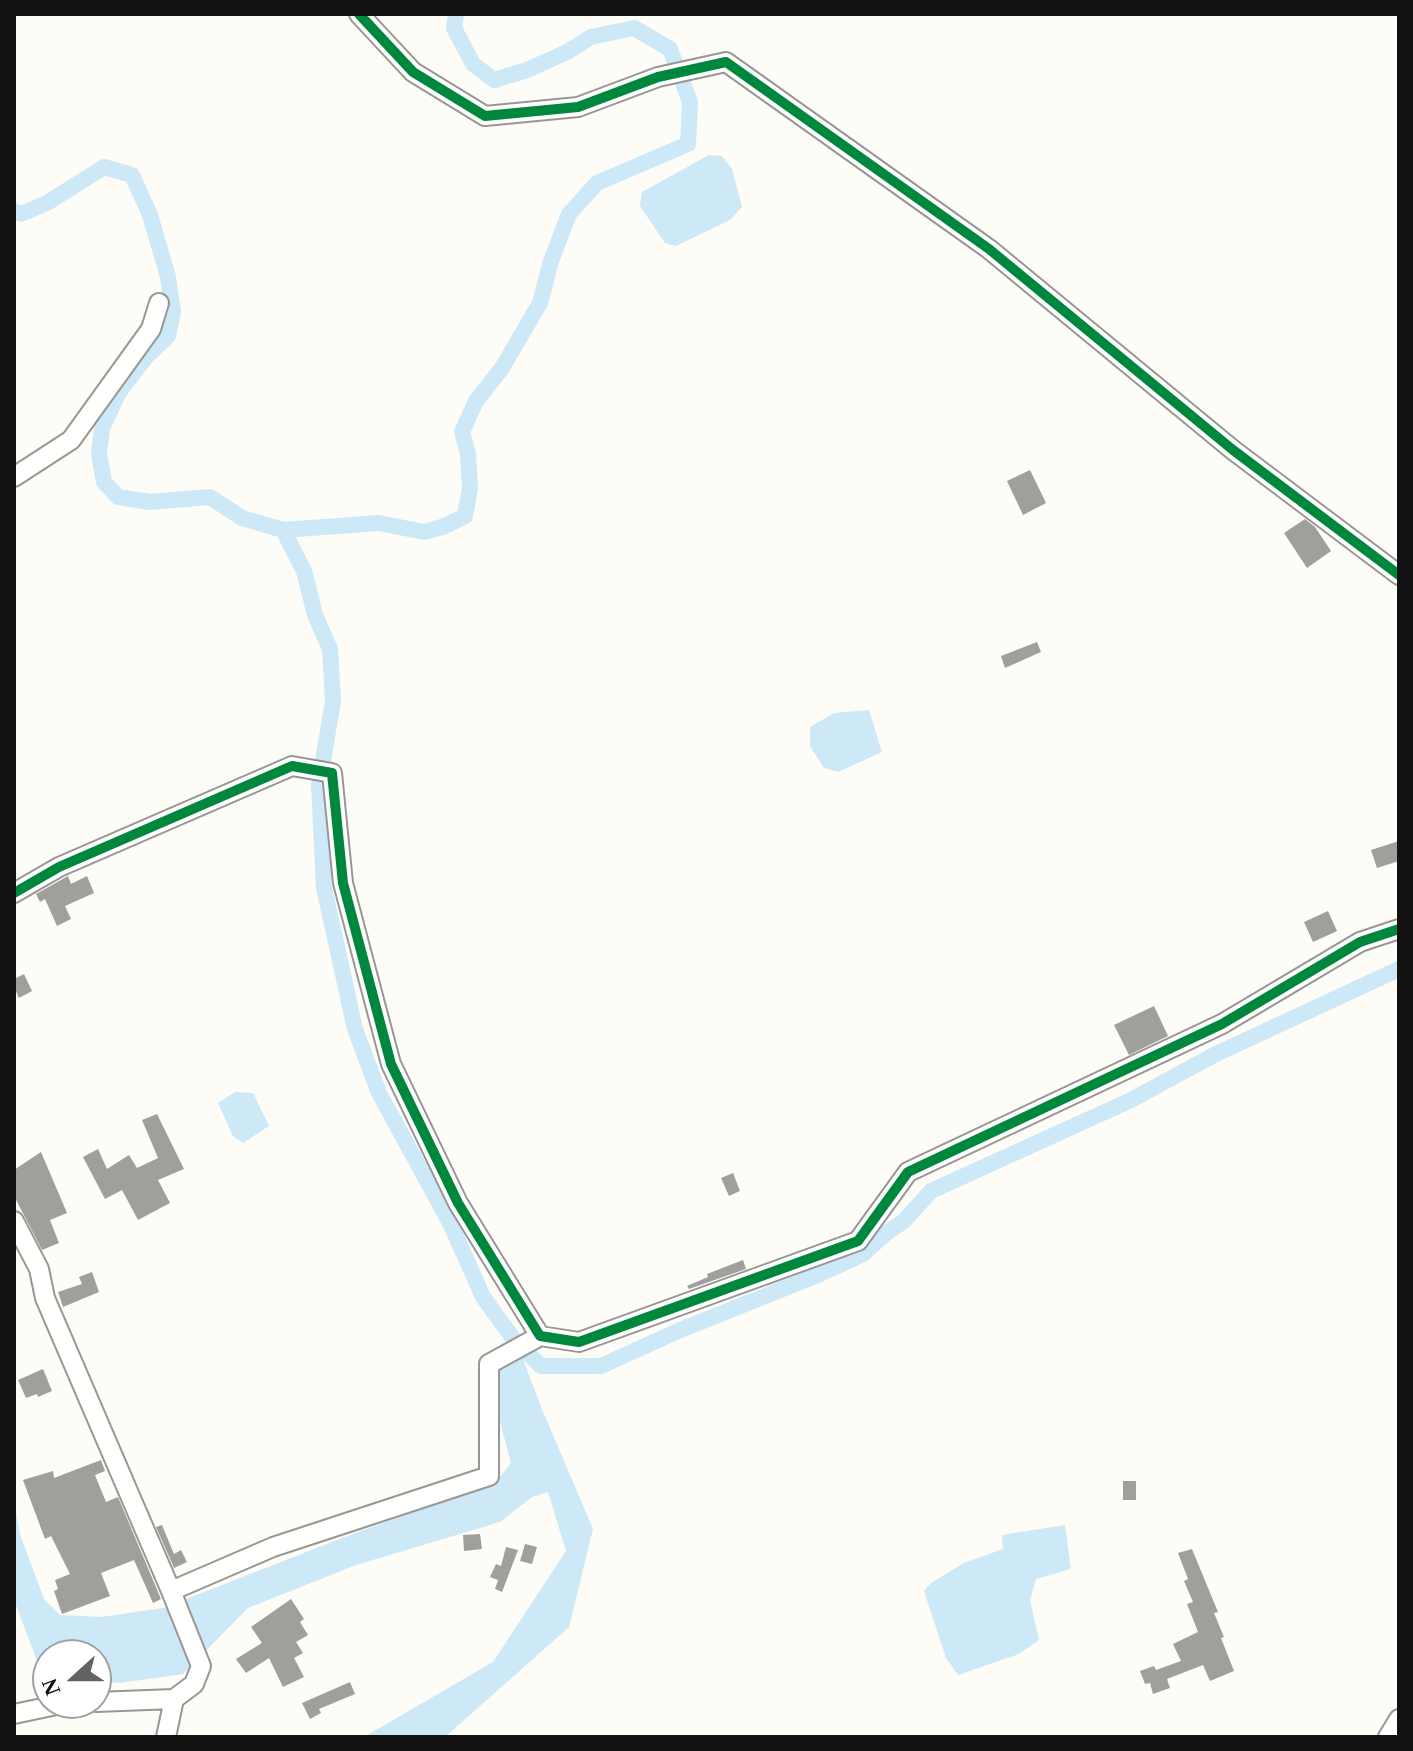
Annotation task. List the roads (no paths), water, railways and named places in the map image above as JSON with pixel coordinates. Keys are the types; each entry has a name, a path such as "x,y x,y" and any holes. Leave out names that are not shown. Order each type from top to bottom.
{"street":[{"path":"359,14 413,72 485,116 578,107 658,77 726,62 989,249 1233,450 1399,575"},
{"path":"14,477 71,440 151,329 159,303"},
{"path":"14,893 59,867 292,766 332,773 343,883 391,1064 458,1203 540,1336"},
{"path":"171,1591 273,1547 489,1476 489,1364 540,1336 579,1342 858,1241 908,1172 1222,1024 1360,942 1399,929"},
{"path":"14,1221 39,1269 45,1298 201,1666 194,1684 174,1699 112,1701"},
{"path":"166,1737 174,1699"},
{"path":"1388,1737 1399,1719"}],"water":[{"path":"709,155 722,156 732,169 742,207 730,220 676,246 665,243 640,206 642,192"},
{"path":"869,710 882,752 838,772 824,768 810,746 810,727 834,713"},
{"path":"235,1092 253,1093 269,1126 243,1143 233,1136 218,1103"},
{"path":"521,1354 593,1529 569,1627 445,1737 364,1737 493,1662 566,1551 548,1492 532,1497 500,1522 356,1565 248,1608 183,1674 112,1682 112,1639 32,1639 32,1648 14,1600 14,1501 20,1534 44,1599 60,1615 101,1617 163,1608 496,1482 511,1463 496,1406 496,1370"},
{"path":"1065,1525 1071,1569 1036,1579 1030,1600 1039,1640 1019,1654 958,1675 946,1658 924,1591 931,1583 964,1563 1003,1549 1002,1535"}],"waterway":[{"path":"14,211 21,214 47,203 104,167 132,175 150,215 168,277 173,312 168,336 146,357 119,392 102,428 99,454 104,482 118,497 150,502 210,497 242,518 283,530 379,523 424,532 445,526 465,516 470,488 468,454 462,432 476,401 502,368 540,303 551,261 569,214 597,183 688,144 690,102 670,49 634,28 591,37 527,70 494,80 473,64 454,28 456,14"},
{"path":"283,530 304,571 315,615 330,649 333,701 319,785 324,888 355,1029 379,1093 451,1225 483,1297 515,1341 541,1366 601,1366 678,1331 820,1274 863,1254 904,1221 931,1191 1129,1101 1216,1054 1399,969"}]}
